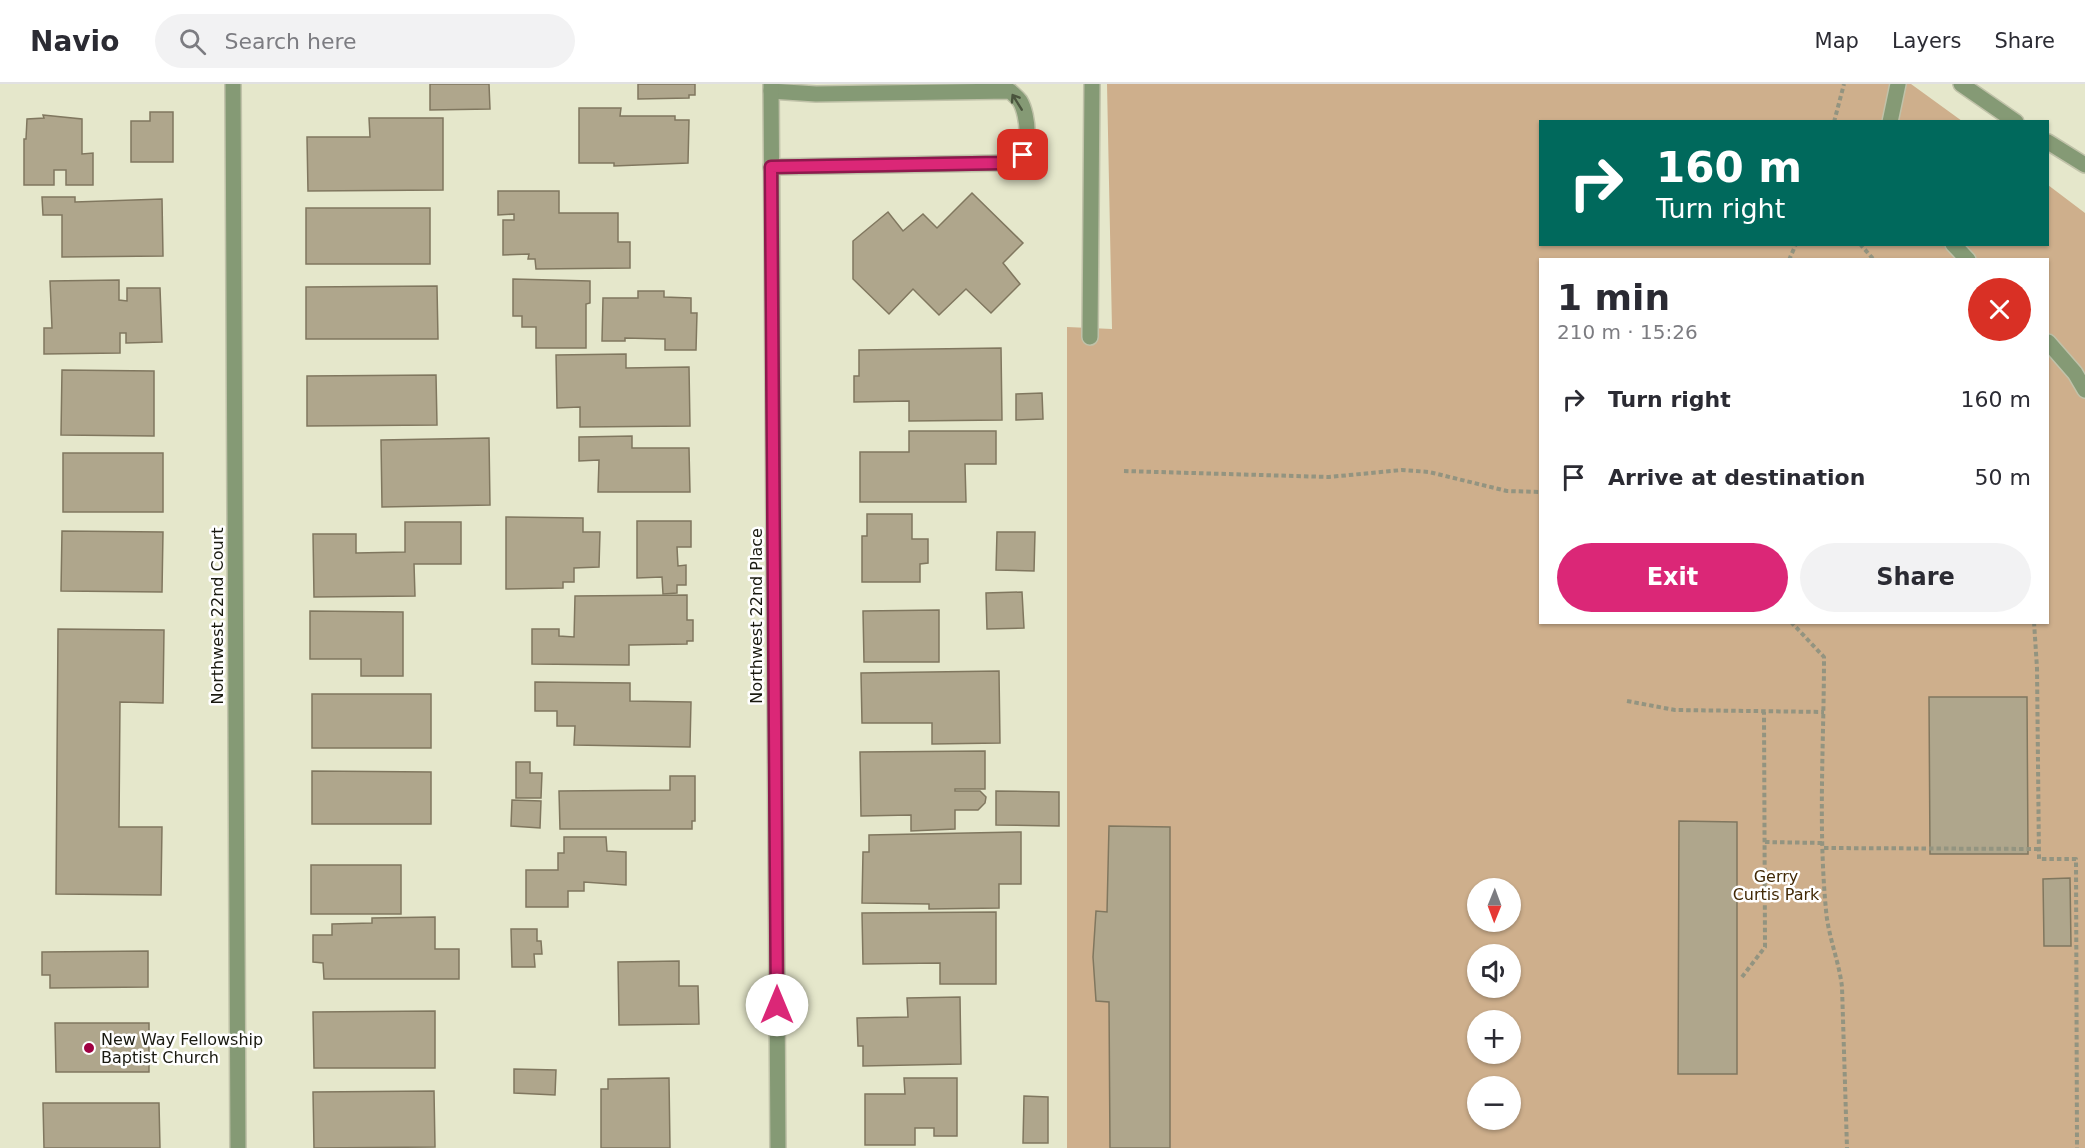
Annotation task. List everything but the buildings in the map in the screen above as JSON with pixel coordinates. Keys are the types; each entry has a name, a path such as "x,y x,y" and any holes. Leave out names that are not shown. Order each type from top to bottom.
{"street":[{"name":"Northwest 22nd Court","path":"233,84 238,1148"},
{"path":"1090,337 1092,84"},
{"path":"1890,120 1898,84"},
{"path":"1961,84 2013,120"},
{"path":"771,88 816,94 1010,91 1019,100 1025,118 1026,143 1023,155 1015,162 771,167"},
{"name":"Northwest 22nd Place","path":"771,88 778,1148"},
{"path":"2049,143 2085,165"},
{"path":"1955,246 1966,258"},
{"path":"2049,343 2075,373 2085,390"}],"path":[{"path":"1835,120 1844,84"},
{"path":"1862,246 1872,258"},
{"path":"1124,471 1329,477 1402,470 1429,472 1507,491 1539,492"},
{"path":"1793,624 1824,657 1826,913 1839,962 1842,987 1846,1148"},
{"path":"2034,624 2039,859 2076,859 2077,1148"},
{"path":"1627,700 1675,710 1824,712"},
{"path":"1742,977 1765,947 1764,712"},
{"path":"1765,842 2039,849"}],"green space":[{"name":"Gerry Curtis Park","path":"1107,84 1911,84 1961,120 1539,120 1539,246 2049,246 2049,186 2085,213 2085,1148 1067,1148 1067,327 1112,329"}],"place":[{"name":"New Way Fellowship Baptist Church","path":"89,1048"}],"route":[{"path":"777,1005 771,167 1000,163 1015,162 1023,155"}]}
